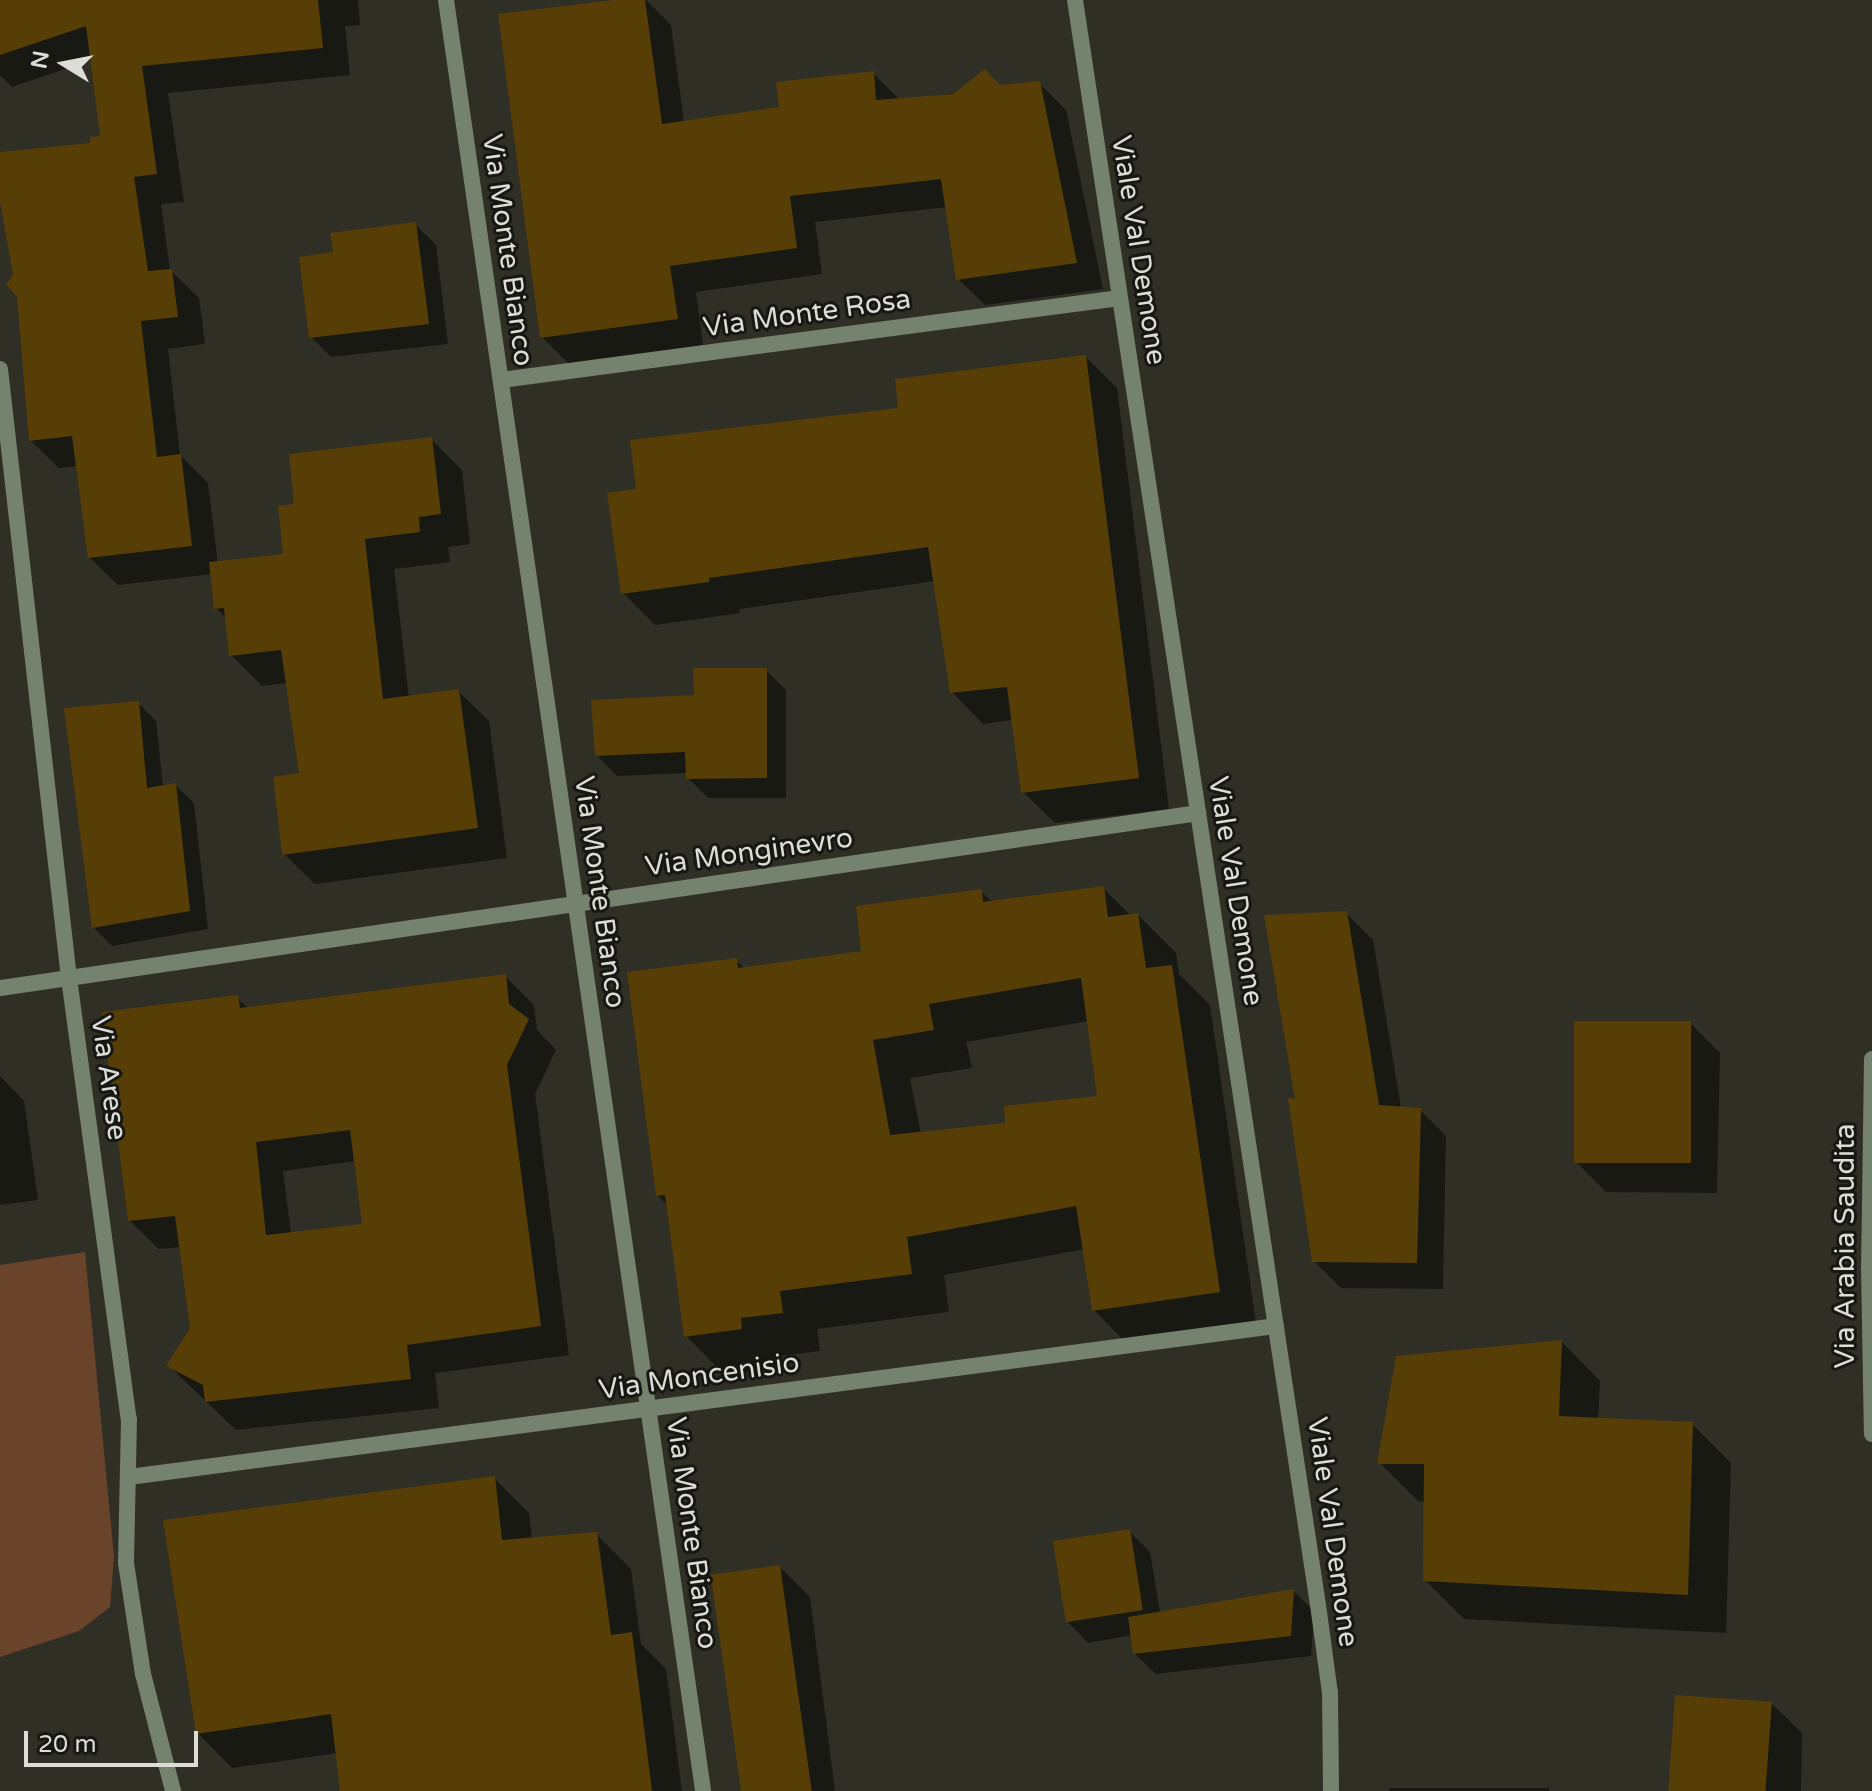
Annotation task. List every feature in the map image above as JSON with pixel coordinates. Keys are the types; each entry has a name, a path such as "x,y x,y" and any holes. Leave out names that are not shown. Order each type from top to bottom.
{"street":[{"name":"Via Monte Bianco","path":"446,0 703,1791"},
{"name":"Viale Val Demone","path":"1075,0 1330,1693 1331,1791"},
{"name":"Via Monte Rosa","path":"501,380 1120,298"},
{"name":"Via Arese","path":"0,369 69,978 129,1419 126,1563 143,1674 173,1791"},
{"name":"Via Monginevro","path":"0,988 1198,813"},
{"name":"Via Arabia Saudita","path":"1872,1059 1872,1434"},
{"name":"Via Moncenisio","path":"129,1477 1276,1326"}],"shaded area":[{"path":"85,1252 114,1557 110,1607 79,1631 0,1657 0,1265"}],"building":[{"path":"0,0 318,0 323,48 142,66 157,174 134,177 148,271 172,269 178,317 141,321 157,457 181,454 192,546 88,558 72,436 29,441 17,297 6,284 13,275 0,202 0,152 90,143 90,137 100,136 86,26 0,55"},
{"path":"614,0 645,0 662,124 779,107 776,82 874,71 876,100 953,94 985,69 1000,85 1040,81 1077,263 956,280 941,179 790,196 797,248 670,266 678,319 540,338 498,14"},
{"path":"416,222 429,324 309,338 299,257 333,252 330,233"},
{"path":"1086,355 1139,778 1021,793 1007,687 950,693 928,547 709,578 709,582 621,594 607,493 636,489 630,440 898,408 895,379"},
{"path":"432,437 441,514 419,517 420,532 365,539 383,699 459,689 478,828 282,855 273,777 299,773 281,650 229,656 224,608 214,609 209,562 283,554 278,506 294,504 289,454"},
{"path":"693,668 767,668 767,778 686,779 685,752 595,756 591,700 694,695"},
{"path":"139,701 147,788 176,783 190,911 92,928 64,708"},
{"path":"1104,886 1108,917 1138,913 1146,968 1172,965 1220,1292 1092,1311 1076,1206 907,1237 912,1274 780,1291 783,1313 741,1318 742,1329 684,1337 665,1195 656,1196 627,972 737,958 738,968 861,951 856,906 982,889 983,902","holes":["1081,978 1097,1096 1004,1106 1005,1123 890,1135 873,1040 934,1030 929,1004"]},
{"path":"1347,911 1379,1105 1421,1108 1417,1263 1312,1262 1288,1098 1295,1099 1264,915"},
{"path":"506,974 509,1004 529,1019 507,1065 541,1326 407,1345 411,1379 205,1402 203,1385 166,1366 190,1328 175,1216 128,1221 102,1012 238,995 240,1008","holes":["350,1130 362,1224 266,1235 256,1142"]},
{"path":"1574,1021 1691,1021 1691,1163 1574,1163"},
{"path":"1562,1340 1559,1416 1693,1422 1688,1595 1423,1581 1424,1464 1377,1464 1396,1356"},
{"path":"495,1476 502,1540 597,1532 611,1635 632,1632 652,1791 340,1791 331,1714 196,1734 163,1520"},
{"path":"1130,1529 1143,1610 1066,1622 1053,1541"},
{"path":"780,1565 812,1791 741,1791 711,1575"},
{"path":"1294,1589 1291,1636 1133,1654 1128,1617"},
{"path":"1675,1695 1772,1702 1766,1791 1668,1791"}]}
